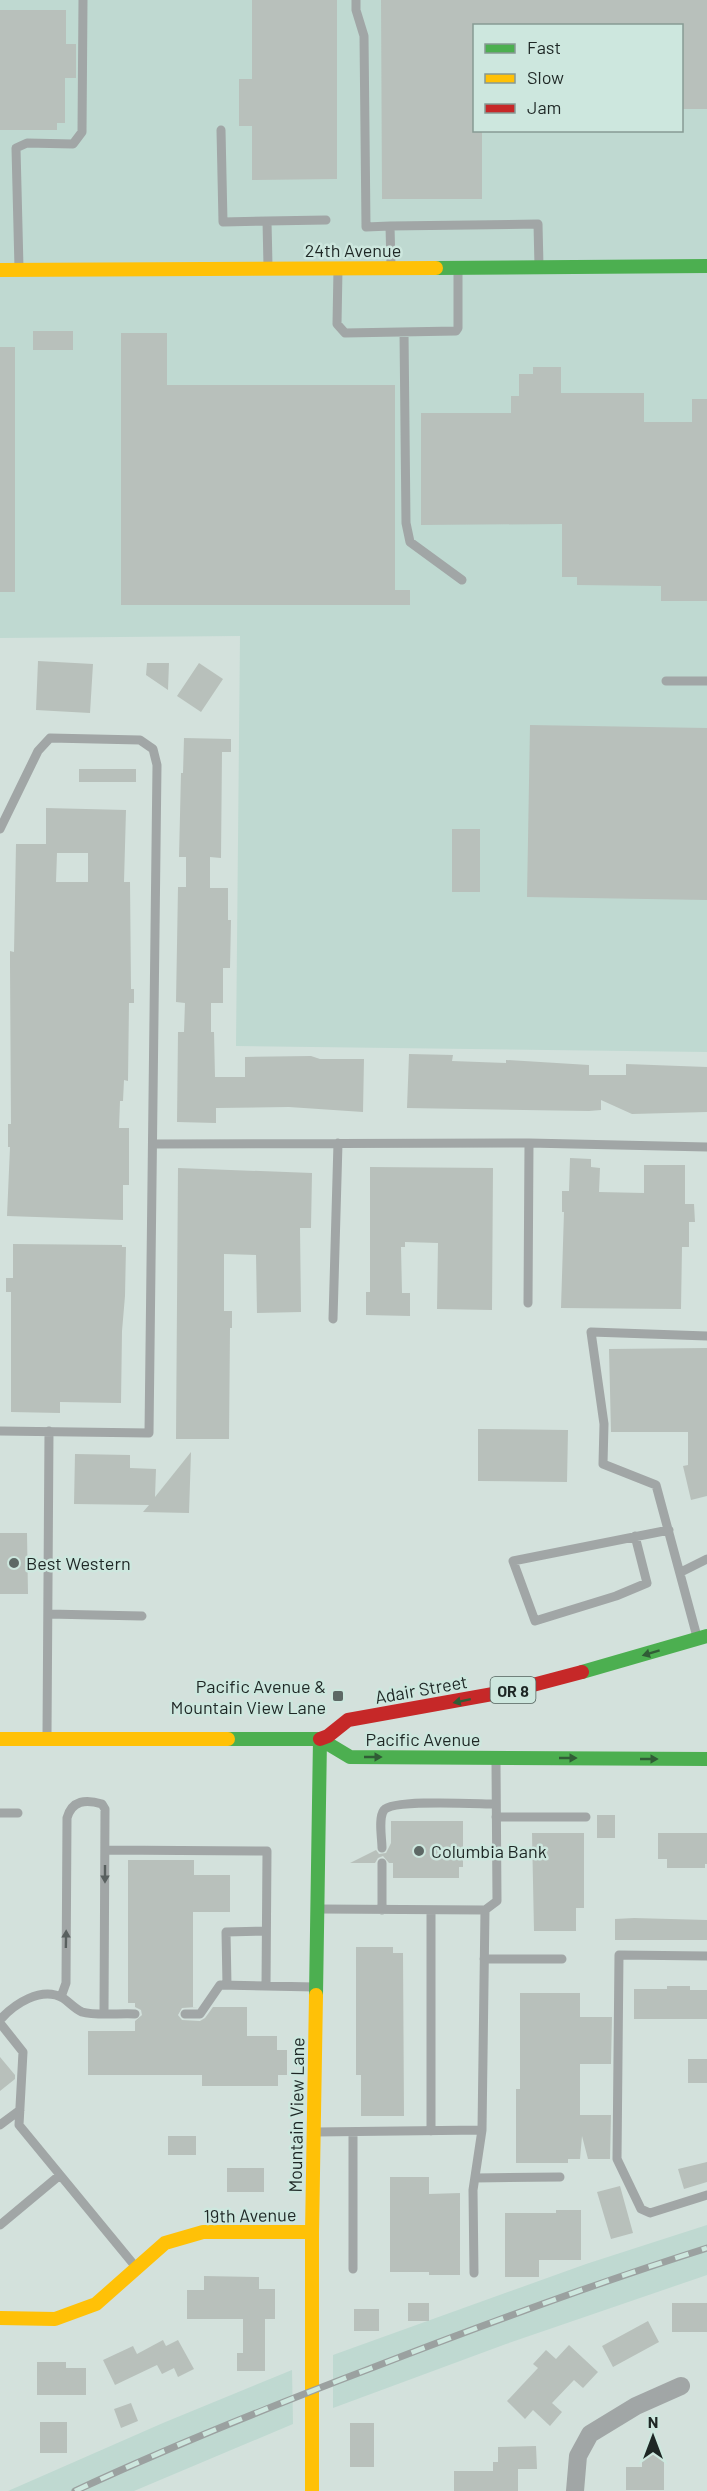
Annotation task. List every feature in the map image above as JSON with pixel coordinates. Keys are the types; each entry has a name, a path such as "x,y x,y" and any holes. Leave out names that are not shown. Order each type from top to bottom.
{"main road":[{"name":"24th Avenue","path":"0,270 707,266"},
{"name":"Adair Street","path":"320,1739 328,1736 348,1720 510,1691 622,1662 702,1637"},
{"path":"0,1739 320,1739"},
{"name":"Pacific Avenue","path":"320,1739 328,1741 342,1755 350,1757 707,1759"},
{"name":"Mountain View Lane","path":"312,2491 312,2232 320,1739"},
{"name":"19th Avenue","path":"0,2318 55,2319 96,2304 165,2243 203,2232 312,2232"}],"street":[{"path":"575,2491 578,2456 590,2434 636,2406 681,2386"}],"lane":[{"path":"19,270 16,148 27,143 73,144 82,132 83,0"},
{"path":"356,0 356,10 364,36 366,227 538,224 538,267"},
{"path":"221,130 223,222 326,220"},
{"path":"267,221 268,268"},
{"path":"390,226 391,268"},
{"path":"338,268 337,324 339,330 345,333 452,332 458,328 458,267"},
{"path":"404,332 406,523 410,542 462,580"},
{"path":"666,681 707,681"},
{"path":"0,829 38,751 50,738 140,740 153,749 157,765 149,1433 0,1431"},
{"path":"333,1319 338,1143"},
{"path":"153,1144 529,1143 707,1147"},
{"path":"528,1303 529,1143"},
{"path":"702,1637 656,1485 603,1464 604,1424 591,1332 707,1335"},
{"path":"47,1739 49,1431"},
{"path":"635,1536 647,1583 616,1596 535,1621 513,1561 635,1536 669,1530"},
{"path":"681,1572 707,1559"},
{"path":"48,1614 142,1616"},
{"path":"318,1909 485,1910 497,1900 495,1758"},
{"path":"61,1997 66,1983 67,1818 69,1809 87,1800 102,1804 105,1809 104,2013"},
{"path":"382,1848 383,1811 389,1806 408,1803 496,1804"},
{"path":"0,1813 18,1813"},
{"path":"496,1817 586,1817"},
{"path":"105,1851 267,1851 266,1986"},
{"path":"382,1863 382,1910"},
{"path":"431,1910 431,2131"},
{"path":"474,2273 475,2178 482,2130 485,1910"},
{"path":"227,1985 226,1932 266,1931"},
{"path":"707,1956 620,1955 617,2159 641,2209 650,2213 707,2195"},
{"path":"484,1959 562,1959"},
{"path":"185,2014 200,2014 220,1985 316,1987"},
{"path":"135,2014 82,2012 61,1997 46,1995 24,2000 11,2007 0,2021 23,2052 19,2125 136,2268"},
{"path":"0,2125 20,2110"},
{"path":"314,2132 482,2130"},
{"path":"353,2132 353,2269"},
{"path":"0,2225 60,2175"},
{"path":"475,2178 560,2177"}],"shaded area":[{"path":"0,0 707,0 707,1052 236,1046 240,636 0,638"},
{"path":"707,2225 707,2275 506,2344 333,2408 333,2355 586,2264"},
{"path":"292,2370 293,2424 134,2491 8,2491 163,2423"}],"building":[{"path":"252,0 337,0 337,179 252,180 252,126 239,126 239,79 252,79"},
{"path":"381,0 707,0 707,109 683,109 683,24 473,24 473,132 482,132 482,199 382,199"},
{"path":"0,10 66,10 66,44 76,44 76,78 65,78 65,123 57,123 57,130 0,130"},
{"path":"33,331 73,331 73,350 33,350"},
{"path":"121,333 167,333 167,385 395,385 395,590 410,590 410,605 121,605"},
{"path":"0,347 15,347 15,592 0,592"},
{"path":"533,367 561,367 561,393 644,393 644,422 692,422 692,399 707,399 707,601 661,601 661,586 577,585 577,577 562,577 562,524 421,525 421,413 511,413 511,396 519,396 519,374 533,374"},
{"path":"38,661 93,664 90,713 36,710"},
{"path":"147,663 169,663 168,690 146,675"},
{"path":"199,663 223,679 201,712 177,696"},
{"path":"530,725 707,728 707,900 527,897"},
{"path":"184,738 231,739 231,752 222,752 221,858 210,857 210,888 228,888 228,920 231,920 230,968 223,968 223,1003 211,1003 215,1077 245,1077 245,1057 311,1056 320,1059 364,1059 363,1112 289,1107 216,1108 216,1123 177,1122 178,1032 184,1032 185,1003 176,1002 178,887 186,887 186,857 179,857"},
{"path":"79,769 136,769 136,782 79,782"},
{"path":"46,808 126,810 124,882 130,882 131,989 134,989 134,1003 129,1003 128,1081 124,1080 123,1101 120,1101 119,1128 129,1128 129,1185 123,1185 123,1220 7,1216 10,1147 8,1147 8,1124 11,1124 10,951 14,952 16,844 46,844","holes":["57,853 88,853 88,882 56,882"]},
{"path":"452,829 480,829 480,892 452,892"},
{"path":"409,1054 453,1055 452,1061 506,1063 506,1060 589,1065 589,1075 626,1075 626,1064 707,1067 707,1112 632,1114 601,1100 601,1110 589,1111 407,1108"},
{"path":"570,1158 591,1159 591,1167 600,1168 599,1192 644,1193 644,1165 685,1165 685,1204 694,1204 695,1222 689,1222 689,1247 682,1247 681,1309 561,1308 564,1212 562,1212 562,1191 569,1191"},
{"path":"370,1167 493,1168 492,1310 437,1309 438,1243 405,1242 405,1247 401,1247 402,1293 410,1293 410,1316 366,1315 366,1292 370,1292"},
{"path":"178,1168 312,1173 311,1228 300,1228 301,1312 257,1313 256,1255 224,1254 224,1311 232,1311 229,1439 176,1439"},
{"path":"13,1244 122,1245 126,1247 121,1403 60,1402 60,1413 11,1412 11,1292 6,1292 6,1278 13,1278"},
{"path":"707,1348 707,1496 691,1500 683,1466 688,1465 688,1432 611,1432 609,1349"},
{"path":"478,1429 568,1430 567,1482 478,1481"},
{"path":"191,1452 189,1513 143,1512 149,1505 74,1504 75,1454 130,1455 130,1468 156,1469 155,1497"},
{"name":"Best Western","path":"0,1533 27,1533 28,1594 0,1594"},
{"path":"597,1815 615,1815 615,1838 597,1838"},
{"name":"Columbia Bank","path":"391,1821 463,1821 463,1867 459,1867 459,1878 393,1878 393,1863 389,1863 383,1856 375,1863 350,1863 376,1850 379,1854 386,1853 391,1843"},
{"path":"532,1833 584,1833 584,1908 576,1908 576,1931 534,1931"},
{"path":"658,1833 707,1833 705,1868 667,1868 667,1859 658,1859"},
{"path":"128,1860 194,1860 194,1875 230,1875 230,1912 193,1912 193,2007 197,2007 182,2008 178,2015 182,2020 200,2021 213,2007 247,2007 247,2036 277,2036 277,2050 287,2050 287,2075 278,2075 278,2086 202,2086 202,2075 88,2075 88,2031 135,2031 135,2021 142,2015 141,2010 135,2007 135,2003 128,2003"},
{"path":"615,1919 707,1920 707,1940 615,1940"},
{"path":"356,1947 393,1947 393,1953 403,1953 404,2116 361,2116 361,2075 356,2075"},
{"path":"667,1986 690,1986 690,1990 707,1990 707,2019 634,2019 634,1989 667,1989"},
{"path":"520,1993 580,1993 580,2017 612,2017 611,2064 580,2064 580,2115 611,2115 610,2159 588,2159 582,2136 580,2159 568,2159 568,2163 516,2163 516,2089 520,2089"},
{"path":"0,2057 15,2075 15,2079 0,2091"},
{"path":"688,2059 707,2059 707,2083 688,2083"},
{"path":"168,2136 196,2136 196,2155 168,2155"},
{"path":"707,2162 707,2182 684,2189 678,2169"},
{"path":"227,2168 264,2168 264,2192 227,2192"},
{"path":"390,2177 429,2177 429,2194 460,2193 460,2275 390,2272"},
{"path":"620,2186 633,2233 611,2239 597,2192"},
{"path":"556,2210 581,2210 581,2260 539,2260 539,2277 505,2277 505,2213 556,2213"},
{"path":"204,2276 259,2277 259,2289 275,2289 275,2319 265,2319 265,2371 237,2371 237,2353 243,2353 243,2319 187,2319 187,2290 204,2290"},
{"path":"408,2303 429,2303 429,2321 408,2321"},
{"path":"672,2303 707,2303 707,2332 672,2332"},
{"path":"354,2309 379,2309 379,2331 354,2331"},
{"path":"648,2321 659,2342 613,2367 602,2346"},
{"path":"163,2340 166,2346 178,2340 194,2369 178,2377 174,2368 162,2374 157,2365 115,2385 103,2360 133,2346 137,2354"},
{"path":"569,2345 598,2372 583,2388 574,2380 552,2403 562,2412 550,2426 533,2410 525,2419 507,2401 538,2368 533,2364 546,2350 556,2359"},
{"path":"37,2362 66,2362 66,2368 86,2368 86,2395 37,2395"},
{"path":"131,2403 138,2421 121,2428 114,2409"},
{"path":"40,2422 67,2422 67,2453 40,2453"},
{"path":"350,2423 374,2423 374,2467 350,2467"},
{"path":"536,2446 537,2469 518,2469 518,2491 454,2491 454,2471 493,2471 493,2462 498,2462 498,2447"},
{"path":"642,2455 664,2455 664,2490 626,2490 626,2467 642,2467"}],"railway":[{"path":"75,2491 257,2412 332,2383 537,2306 707,2248"}],"traffic: fast":[{"path":"436,268 707,266"},
{"path":"582,1672 707,1636"},
{"path":"228,1739 320,1739 350,1757 707,1759"},
{"path":"316,1995 320,1739"}],"traffic: slow":[{"path":"0,270 436,268"},
{"path":"0,1739 228,1739"},
{"path":"312,2491 312,2232 316,1995"},
{"path":"0,2318 55,2319 96,2304 165,2243 203,2232 312,2232"}],"traffic: jam":[{"path":"320,1739 328,1736 348,1720 510,1691 582,1672"}],"place":[{"name":"Best Western","path":"14,1563"},
{"name":"Pacific Avenue & Mountain View Lane","path":"338,1696"},
{"name":"Columbia Bank","path":"419,1851"}]}
